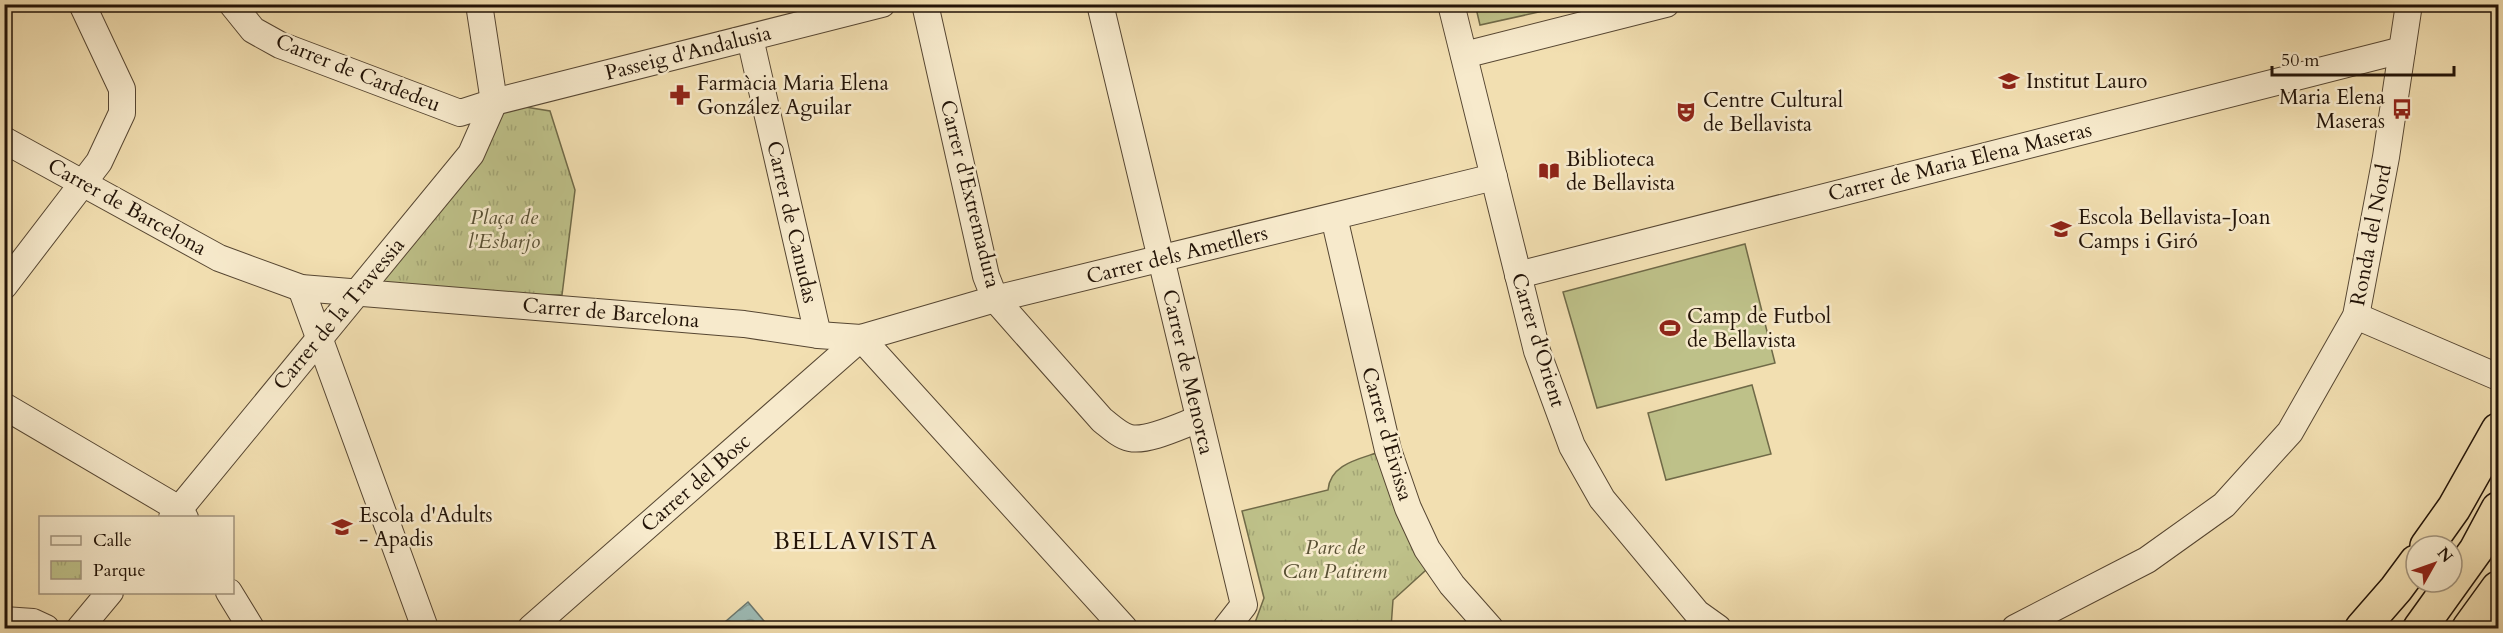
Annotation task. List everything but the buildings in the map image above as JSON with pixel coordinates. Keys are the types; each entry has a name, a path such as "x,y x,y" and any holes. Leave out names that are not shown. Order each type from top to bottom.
{"highway":[{"path":"2436,534 2454,508 2499,430"},
{"path":"2420,628 2476,550 2499,509"},
{"path":"2362,628 2404,578"},
{"path":"2469,628 2499,588"}],"street":[{"path":"4,286 99,162 122,113 122,89 82,4"},
{"name":"Carrer de Cardedeu","path":"232,4 253,30 280,45 416,97 460,113 494,102"},
{"path":"479,4 494,102"},
{"name":"Passeig d'Andalusia","path":"494,102 882,4"},
{"name":"Carrer d'Extremadura","path":"925,4 986,276 995,299 1102,420 1115,431 1130,438 1150,436 1199,419"},
{"name":"Carrer de Menorca","path":"1100,4 1244,605 1226,628"},
{"name":"Carrer d'Orient","path":"1451,4 1537,351 1572,446 1602,499 1697,613 1718,628"},
{"path":"1464,55 1666,4"},
{"name":"Ronda del Nord","path":"2015,628 2147,560 2224,505 2290,432 2356,316 2386,157 2409,4"},
{"name":"Carrer de Canudas","path":"750,38 818,335"},
{"name":"Carrer de Maria Elena Maseras","path":"1518,275 2402,50"},
{"name":"Carrer de la Travessia","path":"179,515 319,337 358,293 471,154 494,102"},
{"name":"Carrer de Barcelona","path":"4,140 219,258 301,288 744,324 818,335 861,338"},
{"name":"Carrer dels Ametllers","path":"861,338 995,299 1494,177"},
{"name":"Carrer d'Eivissa","path":"1334,217 1388,450 1407,508 1427,549 1452,585 1490,628"},
{"path":"301,288 425,628"},
{"path":"2356,316 2499,377"},
{"path":"861,338 1124,628"},
{"name":"Carrer del Bosc","path":"531,628 861,338"},
{"path":"4,406 179,515"},
{"path":"80,628 108,594"},
{"path":"230,594 251,628"},
{"path":"4,621 33,622 46,628"}],"green space":[{"path":"1475,4 1571,4 1571,5 1480,25"},
{"name":"Plaça de l'Esbarjo","path":"494,102 550,111 575,190 562,295 373,294"},
{"name":"Camp de Futbol de Bellavista","path":"1745,244 1775,363 1597,408 1563,292"},
{"path":"1752,385 1771,454 1666,480 1648,413"},
{"name":"Parc de Can Patirem","path":"1382,451 1426,570 1393,600 1391,628 1253,628 1264,598 1242,511 1328,490 1330,481 1340,468"}],"water":[{"path":"748,602 764,621 755,628 718,628"}],"place":[{"name":"Institut Lauro","path":"2009,81"},
{"name":"Farmàcia Maria Elena González Aguilar","path":"680,95"},
{"name":"Maria Elena Maseras","path":"2402,109"},
{"name":"Centre Cultural de Bellavista","path":"1686,112"},
{"name":"Biblioteca de Bellavista","path":"1549,171"},
{"name":"Escola Bellavista-Joan Camps i Giró","path":"2061,229"},
{"name":"Camp de Futbol de Bellavista","path":"1670,328"},
{"name":"Escola d'Adults - Apadis","path":"342,527"}],"district":[{"name":"BELLAVISTA","path":"856,541"}]}
